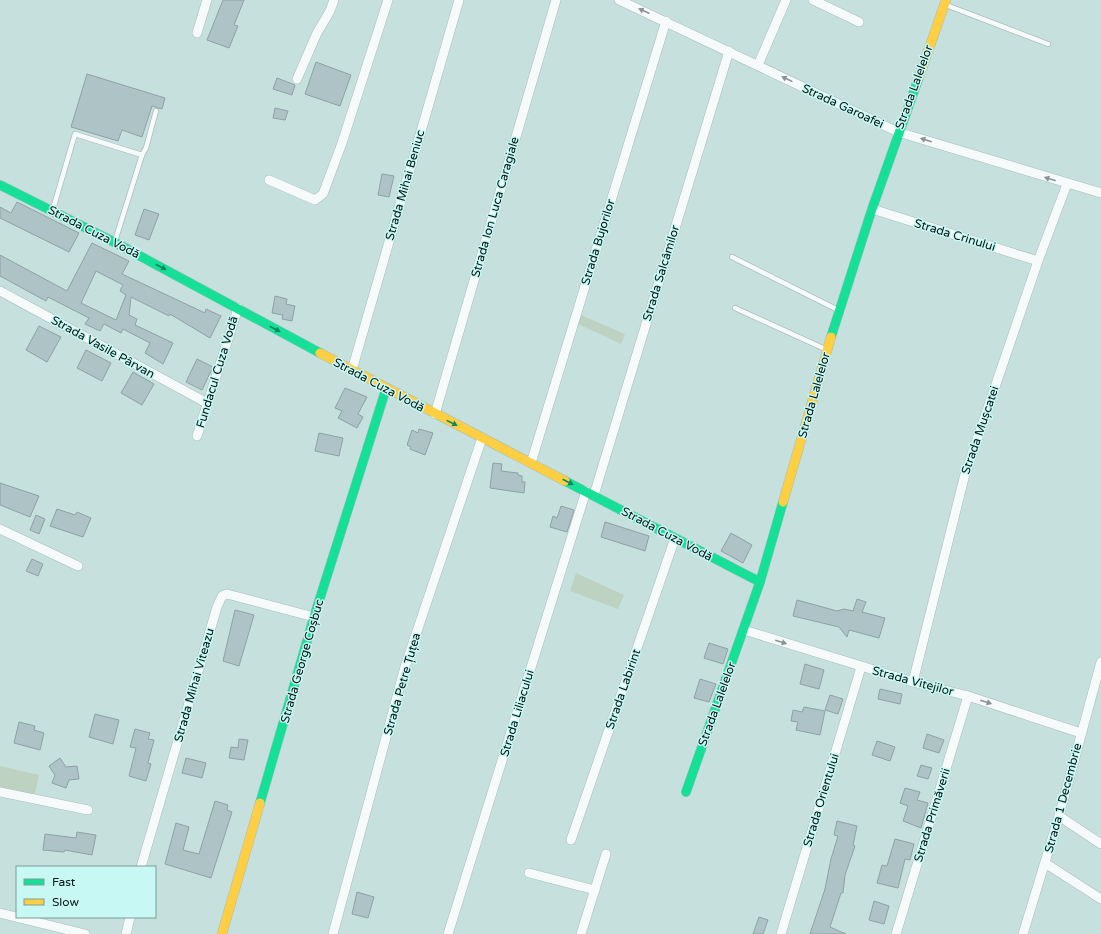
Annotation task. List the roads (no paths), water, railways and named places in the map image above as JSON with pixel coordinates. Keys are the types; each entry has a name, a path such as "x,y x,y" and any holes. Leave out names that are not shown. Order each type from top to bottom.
{"street":[{"path":"197,33 207,0"},
{"path":"297,79 317,33 330,11 334,0"},
{"path":"269,180 315,200 323,194 342,143 388,0"},
{"name":"Strada Mihai Beniuc","path":"352,370 459,0"},
{"name":"Strada Ion Luca Caragiale","path":"435,414 556,0"},
{"name":"Strada Garoafei","path":"619,0 898,132 1101,193"},
{"path":"758,65 786,0"},
{"path":"814,0 859,22"},
{"name":"Strada Lalelelor","path":"686,792 760,582 839,310 898,132 945,2"},
{"name":"Strada Bujorilor","path":"531,463 666,21"},
{"name":"Strada Salcâmilor","path":"590,493 729,51"},
{"name":"Strada Mușcatei","path":"912,682 964,478 1038,260 1067,184"},
{"name":"Strada Cuza Vodă","path":"0,185 114,242 386,389 760,582"},
{"name":"Strada Crinului","path":"872,209 1038,260"},
{"name":"Strada Vasile Pârvan","path":"0,291 207,403"},
{"name":"Fundacul Cuza Vodă","path":"197,436 238,308"},
{"name":"Strada George Coșbuc","path":"222,934 314,617 386,389"},
{"name":"Strada Petre Țuțea","path":"333,934 405,667 482,438"},
{"name":"Strada Liliacului","path":"448,934 590,493"},
{"path":"0,529 78,566"},
{"name":"Strada Labirint","path":"571,840 675,538"},
{"name":"Strada Mihai Viteazu","path":"141,866 217,607 222,596 227,594 314,617"},
{"name":"Strada Vitejilor","path":"744,630 861,667 968,696 1081,733"},
{"name":"Strada 1 Decembrie","path":"1024,934 1059,816 1081,733 1097,689 1101,662"},
{"name":"Strada Orientului","path":"781,934 861,667"},
{"name":"Strada Primăverii","path":"896,934 968,696"},
{"path":"0,792 88,810"},
{"path":"1059,816 1101,844"},
{"path":"581,934 606,854"},
{"path":"1045,863 1101,898"},
{"path":"530,873 595,890"},
{"path":"0,914 16,918"},
{"path":"17,918 85,934"},
{"path":"126,934 130,918"}],"lane":[{"path":"945,2 1048,44"},
{"path":"114,242 118,235 142,155 146,148 156,111"},
{"path":"52,211 74,134 142,155"},
{"path":"732,257 839,310"},
{"path":"734,308 827,350"}]}
